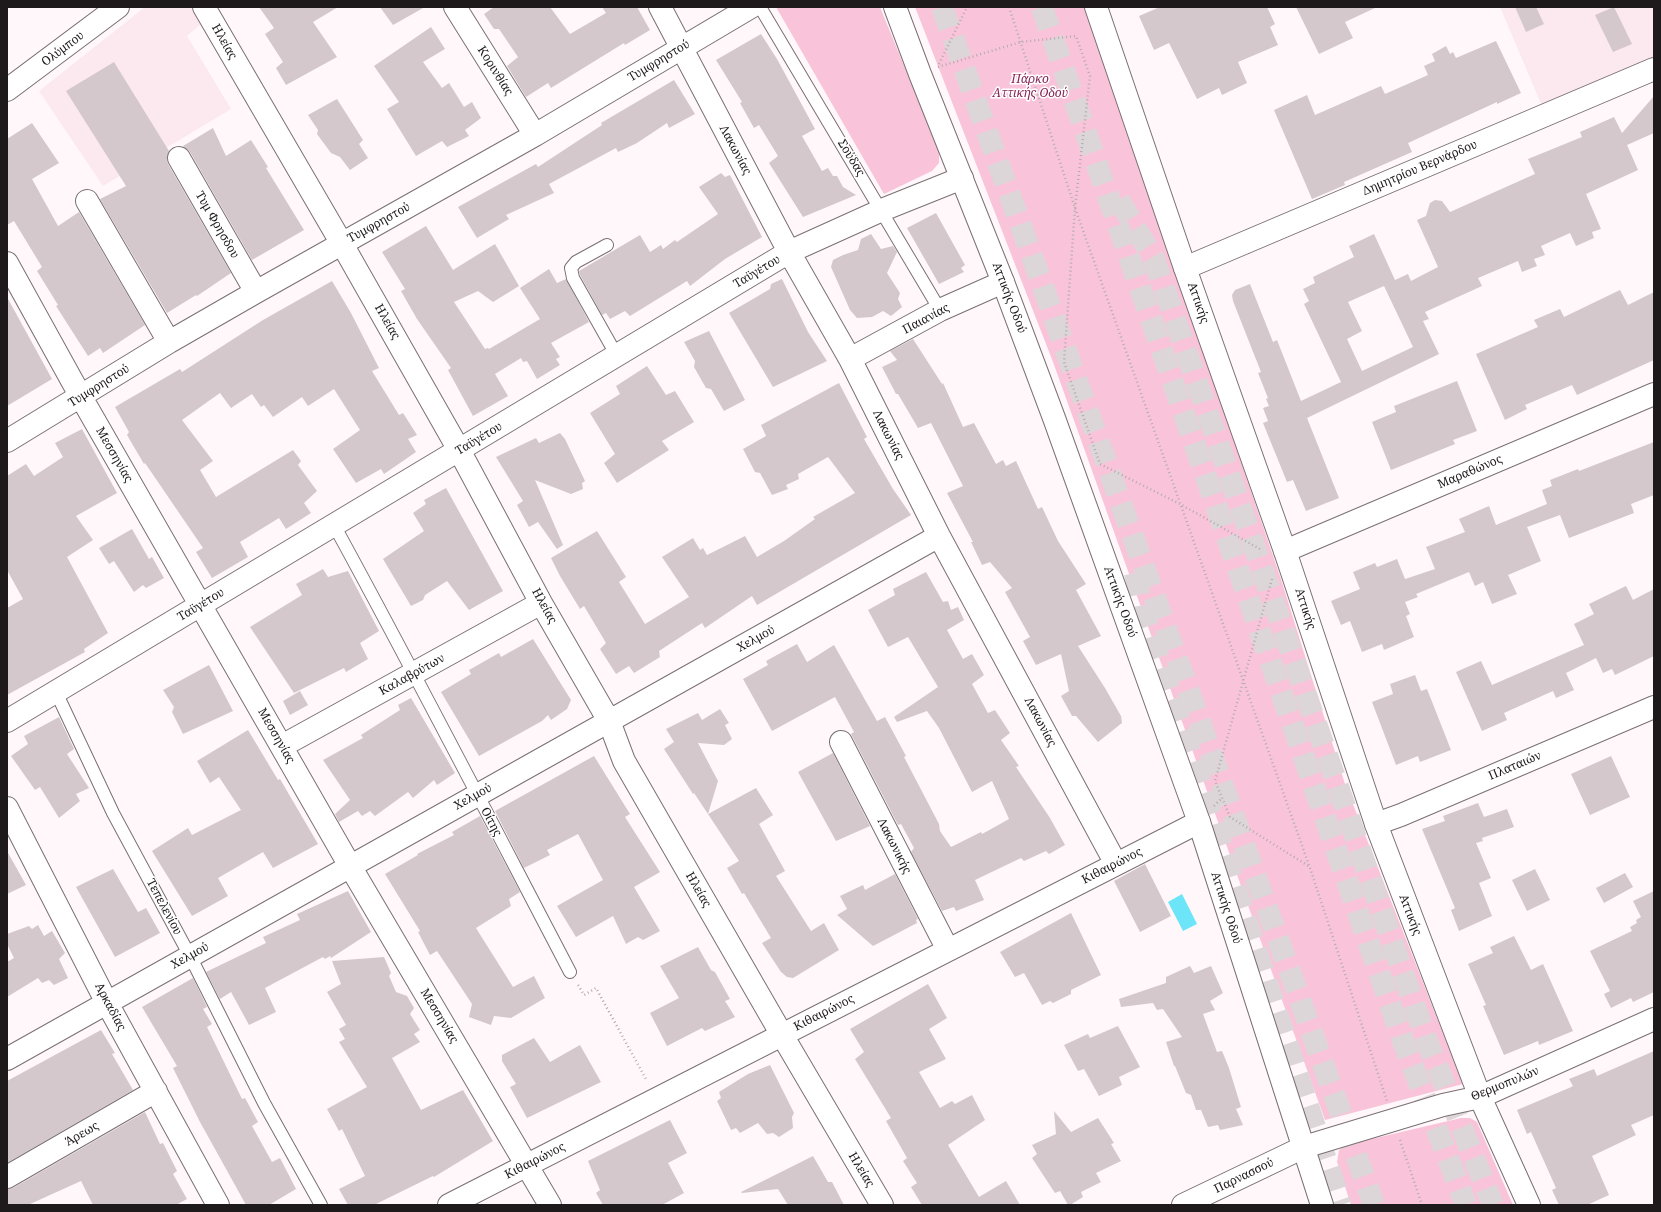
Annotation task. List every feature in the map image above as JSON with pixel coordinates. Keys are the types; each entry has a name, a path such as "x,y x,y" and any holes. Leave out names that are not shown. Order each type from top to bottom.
{"street":[{"name":"Ολύμπου","path":"7,90 118,7"},
{"name":"Ηλείας","path":"204,7 342,244 459,450 542,603 609,721 624,761 882,1205"},
{"name":"Κορινθίας","path":"455,7 535,135"},
{"name":"Λακωνίας","path":"660,7 790,252 850,359 939,536 1116,864"},
{"name":"Τυμφρηστού","path":"7,441 169,342 535,135 751,7"},
{"name":"Αττικής Οδού","path":"895,7 920,74 1003,282 1054,418 1198,822 1322,1205"},
{"name":"Αττικής","path":"1096,7 1185,268 1285,551 1376,824 1480,1097 1529,1205"},
{"name":"Δημητρίου Βερνάρδου","path":"1185,268 1654,69"},
{"name":"Τυμ Φρησδου","path":"179,158 256,292"},
{"name":"Ταϋγέτου","path":"7,721 790,252 882,210 962,178"},
{"path":"87,201 169,342"},
{"name":"Μεσσηνίας","path":"7,263 81,397 350,866 550,1205"},
{"name":"Παιανίας","path":"850,359 940,310 1003,282"},
{"name":"Μαραθώνος","path":"1285,551 1654,394"},
{"name":"Χελμού","path":"7,1059 939,536"},
{"name":"Καλαβρύτων","path":"282,746 542,603"},
{"name":"Πλαταιών","path":"1376,824 1408,812 1654,707"},
{"name":"Λακωνικής","path":"841,742 948,950"},
{"name":"Αρκαδίας","path":"7,808 107,1003 217,1205"},
{"name":"Κιθαιρώνος","path":"449,1205 1198,822"},
{"name":"Θερμοπυλών","path":"1304,1147 1443,1105 1480,1097 1654,1019"},
{"name":"Άρεως","path":"7,1177 156,1091"},
{"name":"Παρνασσού","path":"1184,1205 1304,1147"}],"lane":[{"name":"Σούδας","path":"760,7 882,210 940,310"},
{"path":"607,245 576,262 571,268 573,278 617,356"},
{"name":"Οίτης","path":"334,525 415,673 570,972"},
{"name":"Τεπελενίου","path":"56,692 113,813 190,956 264,1103 321,1205"}],"path":[{"path":"967,7 936,68 1021,42 1076,36 1090,76 1075,208 1064,362 1100,464 1180,504 1260,549 1263,555"},
{"path":"1009,7 1075,208 1310,868 1422,1205"},
{"path":"1272,576 1215,781 1230,817 1310,868"},
{"path":"570,972 584,995 596,988 656,1099"}],"shaded area":[{"path":"145,7 191,7 201,24 187,36 231,109 103,186 39,91"},
{"path":"1500,7 1654,7 1654,59 1542,106"}],"green space":[{"path":"776,7 880,7 939,151 939,163 932,171 884,194"},
{"name":"Πάρκο Αττικής Οδού","path":"915,7 1085,7 1280,576 1345,784 1463,1084 1325,1120 1053,362"},
{"path":"1461,1118 1470,1118 1477,1122 1513,1205 1351,1205 1337,1162 1339,1150 1346,1145"}],"water":[{"path":"1182,894 1197,924 1183,931 1168,902"}],"building":[{"path":"259,7 338,7 313,22 337,57 286,85 276,68 283,62 265,34 274,28"},
{"path":"380,7 425,7 393,25"},
{"path":"494,7 550,7 570,34 606,13 602,7 637,7 650,30 625,45 624,43 551,88 548,83 526,97 507,66 518,57 499,29 494,29 484,14"},
{"path":"1160,7 1267,7 1275,24 1270,27 1278,45 1238,62 1247,83 1222,95 1219,88 1197,99 1169,43 1154,50 1139,16"},
{"path":"1296,7 1377,7 1345,22 1353,38 1319,54"},
{"path":"1515,7 1536,7 1544,24 1526,32"},
{"path":"1614,7 1632,44 1613,52 1595,15"},
{"path":"431,27 445,49 423,62 442,88 449,83 464,107 472,102 481,118 465,130 469,136 447,147 442,141 416,156 387,109 399,102 374,66"},
{"path":"761,34 777,59 815,129 802,136 822,171 828,168 833,176 837,176 843,187 856,195 803,217 769,163 778,156 759,125 754,128 740,103 742,102 716,60"},
{"path":"1496,41 1521,93 1497,104 1497,102 1408,143 1412,152 1344,182 1345,185 1312,199 1274,110 1307,95 1315,115 1381,86 1385,94 1428,75 1424,66 1435,61 1432,54 1446,46 1450,54 1453,52 1456,58"},
{"path":"114,62 169,151 167,158 168,164 231,273 197,296 196,295 167,313 100,199 126,186 66,91"},
{"path":"674,80 695,114 669,128 667,123 637,143 618,152 616,148 549,184 554,193 506,215 509,219 477,238 458,207 536,164 538,167 602,125 601,123"},
{"path":"1654,96 1654,133 1627,145 1638,170 1586,194 1601,229 1592,232 1594,238 1576,246 1570,233 1541,246 1545,255 1534,259 1537,266 1522,272 1518,261 1478,278 1482,286 1425,312 1429,319 1423,321 1439,354 1307,418 1339,498 1306,511 1293,480 1287,482 1263,423 1268,421 1263,408 1269,406 1266,399 1268,398 1258,373 1261,372 1233,301 1232,295 1235,290 1250,284 1273,342 1277,340 1301,401 1341,382 1304,304 1309,301 1303,289 1315,283 1313,277 1354,257 1349,246 1374,234 1395,280 1408,274 1411,281 1438,267 1417,220 1426,216 1430,203 1435,200 1442,201 1450,212 1535,174 1528,159 1582,137 1580,132 1614,117 1622,133","holes":["1384,286 1413,347 1362,371 1347,339 1362,331 1348,302"]},
{"path":"337,99 363,140 359,144 368,158 350,170 340,157 331,153 317,134 318,130 308,115"},
{"path":"32,123 59,163 32,179 58,226 79,212 145,325 103,353 100,348 88,356 56,306 58,305 37,271 42,267 14,221 7,225 7,139"},
{"path":"213,128 226,156 251,140 268,167 266,168 304,230 252,260 190,152 183,146"},
{"path":"721,173 725,177 730,175 762,237 725,259 690,286 687,281 630,316 625,311 610,319 606,313 602,315 579,271 640,235 650,252 661,245 663,249 675,240 677,242 718,214 699,187"},
{"path":"936,213 965,265 961,268 964,272 939,284 907,228"},
{"path":"426,226 453,270 495,244 519,286 493,302 478,291 454,302 485,349 489,349 540,319 520,288 549,269 557,283 566,279 589,322 551,343 560,357 556,359 560,365 537,379 527,361 523,362 521,358 495,374 508,396 473,416 448,370 451,368 417,319 401,291 405,289 382,252"},
{"path":"871,234 881,249 893,246 897,252 887,273 900,293 898,299 902,307 891,316 883,311 872,317 857,318 850,310 831,267 833,260 858,250 861,239"},
{"path":"782,279 808,332 827,361 773,387 729,313 770,289 771,284"},
{"path":"332,281 351,313 379,368 372,371 399,415 403,413 417,435 408,439 416,452 384,474 381,469 356,483 333,449 360,430 334,389 308,406 302,397 273,417 264,405 261,407 252,394 231,408 220,393 182,420 213,461 200,470 216,497 293,450 301,461 298,465 317,491 304,503 311,513 286,529 279,518 240,542 248,557 212,578 196,552 203,548 145,463 144,464 127,435 129,432 115,407 180,369 182,372 263,320"},
{"path":"1620,290 1628,305 1654,292 1654,360 1577,395 1572,385 1525,405 1527,409 1505,420 1476,354 1538,327 1534,320 1560,309 1564,317"},
{"path":"7,297 52,379 7,406"},
{"path":"709,331 745,400 724,411 711,389 706,388 694,367 695,361 684,342"},
{"path":"913,339 942,384 943,383 963,427 974,423 996,464 1003,460 1006,466 1016,461 1038,509 1042,507 1058,541 1086,584 1076,590 1101,636 1078,646 1121,716 1122,723 1098,742 1076,716 1072,716 1061,696 1069,691 1061,654 1036,665 1023,641 1030,637 1005,592 1012,588 990,562 982,565 971,542 973,542 947,493 963,486 931,423 918,428 898,394 896,394 882,367 897,360 890,351"},
{"path":"647,366 666,395 675,391 694,422 662,441 669,450 617,483 604,463 615,454 590,413 620,394 616,386"},
{"path":"1457,381 1477,431 1453,440 1455,444 1391,470 1372,422 1396,412 1394,406"},
{"path":"839,383 867,437 864,439 893,489 911,515 757,605 752,596 705,628 702,623 659,651 660,657 634,673 629,666 616,674 600,649 606,643 584,606 580,609 551,558 597,531 626,577 619,582 645,624 689,597 662,557 693,538 700,550 703,548 707,555 745,536 757,557 784,541 815,519 813,517 855,493 828,457 798,474 799,479 786,485 788,489 772,495 760,473 755,472 743,449 766,436 761,425"},
{"path":"82,429 117,493 76,516 93,540 67,557 108,633 84,649 85,652 7,695 7,608 23,599 7,570 7,476 26,464 34,476 63,457 55,443"},
{"path":"560,433 565,439 585,481 582,483 583,489 571,494 535,480 563,545 557,549 538,522 529,527 517,505 523,501 496,457 536,438 539,443"},
{"path":"1654,442 1654,495 1631,504 1634,513 1569,538 1560,515 1527,527 1541,561 1508,575 1517,594 1492,604 1483,582 1475,586 1469,572 1416,594 1418,597 1405,602 1410,614 1406,616 1414,637 1384,650 1382,644 1362,652 1350,621 1341,625 1331,601 1360,589 1353,572 1375,563 1377,567 1397,559 1405,579 1435,569 1426,547 1465,532 1459,519 1489,506 1496,525 1547,504 1542,490 1552,486 1550,480 1578,469 1579,471"},
{"path":"446,488 503,591 469,610 447,581 425,595 423,600 411,606 383,559 424,531 413,513 426,504 424,500"},
{"path":"132,529 149,559 152,557 164,578 146,588 143,585 134,592 114,561 109,564 99,548"},
{"path":"323,569 328,577 348,571 379,631 360,643 368,659 346,672 344,668 294,693 250,627 302,595 296,584"},
{"path":"926,572 943,602 948,601 951,610 958,607 964,620 947,630 963,659 972,654 984,675 972,684 988,713 995,710 1010,733 1001,740 1019,766 1016,767 1050,818 1065,845 1049,854 1046,851 1024,861 1021,858 975,880 984,900 956,911 954,907 942,911 911,852 914,848 901,824 898,825 851,734 854,732 835,697 772,731 743,679 768,665 766,661 797,644 807,662 834,645 877,721 885,717 939,824 940,831 951,847 981,832 982,834 1009,819 992,781 972,792 939,728 927,711 897,722 894,717 938,687 908,637 888,647 868,610 895,595 893,589"},
{"path":"1626,586 1633,600 1654,589 1654,656 1615,675 1612,669 1603,673 1596,658 1566,673 1574,690 1556,698 1553,691 1504,713 1507,720 1482,731 1456,672 1481,661 1492,685 1584,645 1574,624 1594,614 1589,604"},
{"path":"533,639 571,700 567,709 551,720 548,715 542,721 479,756 441,692 471,674 469,670 499,653 501,657"},
{"path":"209,665 233,711 183,734 172,712 174,707 163,690"},
{"path":"1415,675 1421,691 1427,689 1451,750 1420,762 1418,756 1396,765 1372,702 1393,694 1390,684"},
{"path":"300,691 308,705 290,715 283,701"},
{"path":"411,698 455,773 437,785 434,780 413,798 408,792 375,816 370,811 362,816 358,811 339,822 335,814 350,800 323,760 363,738 361,735 400,710 398,705"},
{"path":"720,709 729,723 725,725 732,739 724,745 698,743 718,781 708,814 694,793 693,794 664,749 674,742 666,729 698,713 702,720"},
{"path":"59,717 74,749 67,754 89,788 76,794 80,801 59,818 40,787 35,790 11,756 28,744 24,736"},
{"path":"248,730 278,780 280,779 318,844 273,868 263,852 218,878 228,896 192,916 152,851 188,828 192,835 241,810 219,777 210,783 197,761"},
{"path":"833,753 870,826 836,841 798,772"},
{"path":"594,756 630,814 625,817 660,872 634,887 660,931 643,940 638,937 626,944 613,916 576,937 557,906 603,880 578,834 547,850 550,855 524,868 495,811"},
{"path":"1611,756 1630,797 1590,815 1571,774"},
{"path":"756,788 773,815 759,824 785,871 776,876 811,931 824,923 839,950 793,978 787,977 781,972 762,943 771,938 727,868 739,861 708,814"},
{"path":"1478,803 1484,817 1507,809 1514,827 1482,838 1483,841 1476,843 1491,878 1479,883 1492,916 1459,931 1451,910 1455,908 1422,829 1445,821 1443,816"},
{"path":"480,816 520,892 509,899 511,906 476,928 513,987 534,976 545,998 511,1018 494,1016 491,1025 469,1017 472,1004 437,951 430,955 418,932 420,931 385,874 418,855 417,854 454,835 452,832"},
{"path":"7,851 26,885 7,894"},
{"path":"1145,864 1171,916 1140,932 1114,881"},
{"path":"113,869 138,912 146,908 160,933 115,957 76,887"},
{"path":"1535,869 1550,900 1527,911 1512,880"},
{"path":"1625,873 1633,887 1604,903 1596,888"},
{"path":"895,874 918,919 916,920 917,923 873,946 837,915 847,909 840,896 863,885 865,890"},
{"path":"348,891 371,932 331,958 330,956 325,959 323,957 265,988 276,1012 249,1025 231,992 220,999 206,972 266,943 263,937 300,920 297,914"},
{"path":"1654,891 1654,992 1633,1002 1631,998 1611,1008 1604,994 1610,991 1590,951 1632,931 1630,927 1637,923 1636,920 1641,917 1633,901"},
{"path":"1071,913 1101,975 1071,990 1071,994 1053,1003 1050,1001 1042,1005 1024,973 1015,977 1000,952"},
{"path":"38,925 44,936 52,931 65,953 59,959 68,978 54,985 49,980 42,983 38,978 7,997 7,962 14,958 7,944 7,934 29,926 32,929"},
{"path":"1514,936 1531,970 1543,964 1573,1031 1539,1045 1538,1041 1504,1055 1483,1006 1486,1005 1468,964 1493,953 1490,947"},
{"path":"698,947 711,970 715,972 730,999 725,1001 735,1017 705,1031 702,1028 667,1046 650,1013 679,998 660,966"},
{"path":"384,957 391,973 389,976 396,992 407,996 414,1008 410,1014 420,1030 414,1034 420,1042 392,1058 421,1110 463,1090 493,1141 434,1177 433,1176 374,1205 348,1205 339,1189 365,1176 342,1129 339,1131 327,1109 367,1087 339,1042 345,1039 339,1029 346,1025 327,992 341,984 332,961"},
{"path":"1190,966 1194,973 1211,966 1223,993 1210,1001 1215,1010 1203,1014 1217,1052 1222,1051 1229,1068 1241,1107 1236,1109 1243,1125 1220,1130 1218,1125 1208,1127 1201,1110 1196,1110 1191,1095 1186,1093 1174,1066 1166,1042 1182,1037 1163,1009 1157,1010 1153,1003 1121,1007 1119,999 1166,983 1166,977"},
{"path":"193,978 207,1007 203,1009 212,1024 207,1027 242,1099 245,1098 258,1122 252,1126 272,1162 280,1158 296,1189 269,1205 246,1205 200,1122 173,1068 177,1066 142,1007"},
{"path":"928,984 947,1018 929,1029 946,1059 919,1072 940,1108 952,1101 955,1104 972,1095 985,1120 948,1145 979,1197 1006,1181 1020,1205 922,1205 911,1187 917,1183 903,1161 907,1158 886,1121 891,1118 855,1059 864,1052 850,1029"},
{"path":"1118,1026 1140,1067 1119,1077 1122,1085 1099,1096 1084,1069 1078,1071 1064,1045 1088,1034 1090,1038"},
{"path":"101,1030 115,1053 112,1054 133,1090 7,1163 7,1081"},
{"path":"534,1038 550,1062 580,1045 601,1082 527,1118 510,1087 516,1084 502,1061 502,1055"},
{"path":"1654,1051 1654,1115 1631,1125 1636,1135 1592,1156 1609,1195 1587,1205 1559,1205 1552,1190 1556,1188 1531,1132 1527,1134 1517,1110 1573,1086 1569,1079 1594,1069 1597,1076"},
{"path":"770,1065 794,1113 792,1117 793,1128 779,1137 773,1133 767,1134 758,1123 740,1133 736,1128 731,1130 717,1101 721,1098 719,1092 748,1074"},
{"path":"1054,1111 1071,1132 1098,1118 1114,1143 1111,1144 1121,1161 1096,1173 1101,1182 1081,1192 1083,1197 1070,1205 1068,1205 1060,1191 1055,1193 1032,1158 1037,1154 1032,1145 1056,1134"},
{"path":"145,1112 160,1144 163,1143 177,1171 173,1174 187,1199 176,1205 93,1205 81,1181 28,1205 7,1205 7,1189 13,1188"},
{"path":"670,1120 687,1153 668,1163 684,1193 662,1205 603,1205 596,1193 600,1190 588,1161"},
{"path":"813,1156 828,1182 832,1182 844,1205 788,1205 778,1189 741,1192"}],"tunnel":[{"path":"942,7 1374,1205"},
{"path":"1042,7 1403,1041 1466,1205"},
{"path":"1119,200 1154,259 1425,1036 1493,1205"},
{"path":"1135,573 1142,608 1341,1205"}]}
